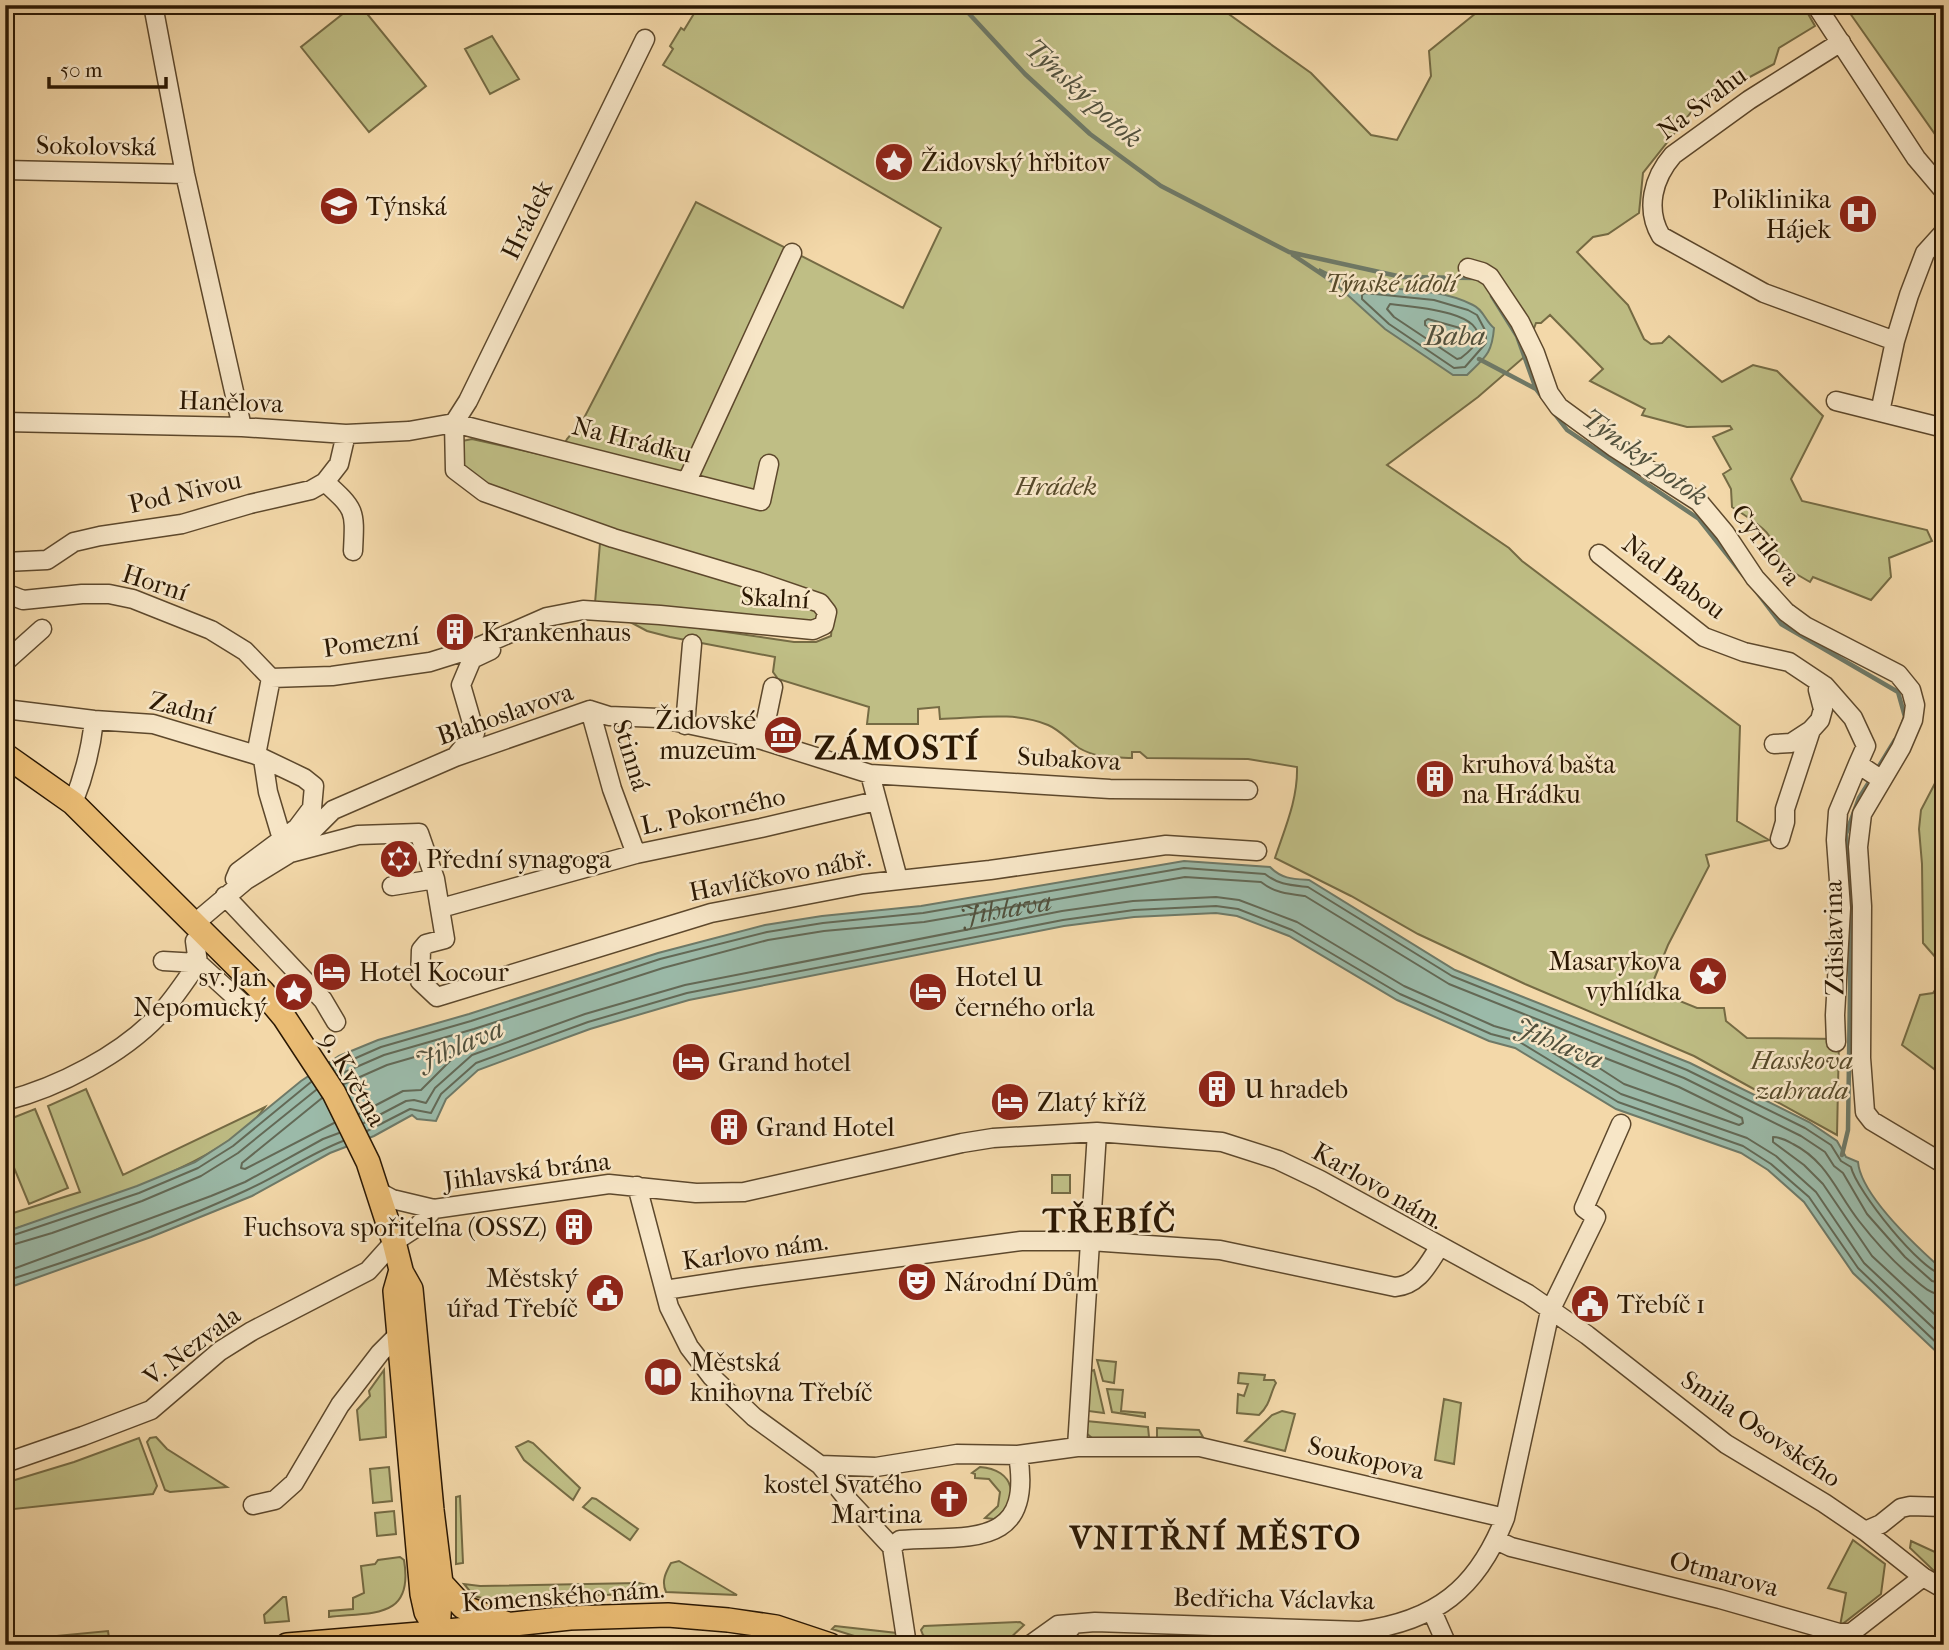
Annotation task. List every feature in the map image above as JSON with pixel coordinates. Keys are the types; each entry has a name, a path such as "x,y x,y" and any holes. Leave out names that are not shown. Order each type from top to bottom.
{"main road":[{"path":"5,755 73,803"},
{"name":"9. Května","path":"73,803 198,932 269,999 297,1036 334,1093 362,1149 394,1242"},
{"path":"393,1636 431,1589 432,1510 411,1289 401,1270 394,1242"},
{"path":"401,1270 396,1291 402,1378 438,1632"},
{"path":"431,1589 463,1607 512,1625"},
{"name":"Komenského nám.","path":"287,1645 570,1618 668,1615 776,1627 830,1645"}],"street":[{"path":"153,5 185,174 242,427"},
{"path":"1816,5 1916,158 1944,191"},
{"name":"Hrádek","path":"454,423 468,401 645,38"},
{"name":"Na Svahu","path":"1841,42 1749,100 1673,155 1663,166 1650,204 1653,223 1661,236 1764,293 1895,341"},
{"name":"Sokolovská","path":"5,170 185,174"},
{"path":"1880,411 1895,341 1925,253 1944,232"},
{"path":"687,481 792,253"},
{"name":"Cyrilova","path":"1468,268 1490,277 1520,322 1535,353 1549,393 1559,407 1615,448 1699,502 1725,533 1755,578 1786,612 1805,626 1898,674 1907,683"},
{"path":"1836,401 1944,428"},
{"name":"Hanělova","path":"5,422 242,427 346,434 409,431 454,423"},
{"name":"Na Hrádku","path":"454,423 761,501 769,464"},
{"name":"Skalní","path":"454,423 455,470 484,492 613,538 769,585 820,603 827,612 824,625 813,630 583,610 547,617"},
{"path":"346,434 339,464 325,482 345,500 355,517 354,551"},
{"name":"Pod Nivou","path":"5,562 47,560 74,542 182,524 311,490 325,482"},
{"name":"Nad Babou","path":"1599,554 1704,638 1744,652 1789,662 1825,686 1853,718 1867,746 1870,772"},
{"name":"Horní","path":"5,593 23,600 82,594 109,594 133,599 211,630 245,651 271,678"},
{"path":"455,757 475,733 461,685 472,659 529,637 545,628 547,617"},
{"name":"Pomezní","path":"271,678 332,676 430,662 478,646 547,617"},
{"path":"5,662 42,629"},
{"path":"685,725 692,645"},
{"path":"271,678 259,757 286,846 358,835 419,833 435,879 441,908"},
{"name":"Zdislavina","path":"1836,1042 1835,1015 1842,908 1838,812 1870,772 1901,748 1913,720 1915,705 1907,683"},
{"path":"1774,744 1791,743 1811,730 1820,720 1823,709 1818,690 1825,686"},
{"path":"762,740 773,687"},
{"name":"Zadní","path":"5,709 153,724 259,757 304,778 314,786 312,808 286,846"},
{"name":"Blahoslavova","path":"198,962 163,961 179,954 198,932 228,894 238,872 286,846 333,810 455,757 590,710 609,716 659,719 762,740 870,774"},
{"name":"Stinná","path":"590,710 612,789 636,854"},
{"path":"73,803 92,742 94,720"},
{"path":"1780,839 1786,822 1786,808 1811,730"},
{"name":"Zdislavina","path":"1870,772 1858,847 1861,906 1861,1058 1865,1112 1872,1121 1944,1164"},
{"path":"870,774 898,879"},
{"name":"Subakova","path":"870,774 1110,789 1248,790"},
{"name":"L. Pokorného","path":"441,908 636,854 876,801"},
{"name":"Havlíčkovo nábř.","path":"441,908 445,939 426,944 421,950 420,981 437,997 711,913 863,884 990,870 1166,845 1257,851"},
{"path":"392,887 435,879"},
{"path":"228,894 323,1000 336,1021"},
{"path":"5,1101 81,1071 103,1059 158,1016 198,962 198,932"},
{"path":"198,962 243,1004 251,1005 269,999"},
{"name":"Bedřicha Václavka","path":"1030,1645 1058,1625 1095,1622 1188,1624 1360,1638 1432,1611 1463,1587 1475,1574 1496,1540 1505,1518 1550,1311 1596,1217 1584,1208 1621,1124"},
{"path":"1077,1447 1097,1132"},
{"name":"Karlovo nám.","path":"1097,1132 1194,1139 1222,1142 1278,1160 1440,1246 1415,1281 1395,1287 1220,1250 1090,1241 1021,1241 665,1290 637,1186 696,1193 744,1192 962,1143 1053,1133 1097,1132"},
{"name":"Jihlavská brána","path":"394,1242 417,1227 434,1209 609,1184 637,1186"},
{"path":"379,1192 392,1199 434,1209"},
{"name":"V. Nezvala","path":"5,1463 151,1410 220,1351 252,1331 368,1271 394,1242"},
{"name":"Smila Osovského","path":"1440,1246 1528,1294 1587,1335 1726,1444 1866,1531 1923,1577 1944,1588"},
{"path":"665,1290 669,1307 689,1347 712,1377 754,1416 820,1465 892,1547 908,1645"},
{"path":"253,1505 275,1500 294,1483 340,1405 380,1353 399,1334"},
{"name":"Soukopova","path":"820,1465 876,1467 957,1454 1018,1455 1077,1447 1200,1447 1505,1518"},
{"path":"892,1547 900,1540 971,1537 1004,1524 1015,1512 1021,1493 1018,1455"},
{"path":"1866,1531 1881,1524 1901,1508 1944,1507"},
{"name":"Otmarova","path":"1496,1540 1511,1547 1720,1599 1839,1633 1851,1633 1923,1577"},
{"path":"1432,1611 1447,1645"},
{"path":"1056,1645 1074,1624"}],"green space":[{"path":"354,5 360,5 426,86 369,132 301,47"},
{"path":"662,5 1216,5 1311,73 1371,135 1397,140 1431,76 1429,51 1486,5 1803,5 1815,26 1779,48 1774,64 1696,106 1643,173 1639,213 1608,234 1593,237 1577,252 1628,305 1644,339 1651,344 1662,343 1669,336 1722,382 1753,365 1777,371 1823,416 1791,479 1802,501 1927,530 1932,541 1889,558 1891,577 1871,600 1813,577 1810,582 1779,564 1774,543 1769,536 1757,523 1732,507 1731,489 1723,474 1731,469 1713,437 1732,429 1730,426 1687,427 1642,415 1645,409 1590,381 1603,369 1550,315 1541,323 1536,323 1523,358 1478,397 1387,465 1509,548 1522,561 1740,726 1737,821 1769,840 1706,855 1709,866 1668,945 1650,989 1697,1008 1724,1008 1726,1021 1747,1038 1839,1039 1837,1135 1694,1056 1525,984 1418,934 1351,896 1275,858 1293,802 1297,767 1248,759 1147,758 1140,752 1132,752 1132,758 1098,755 1079,748 1052,727 1035,721 995,716 940,719 939,707 918,709 918,724 867,724 869,707 778,679 773,672 775,657 670,637 647,631 632,623 644,620 794,642 816,642 831,636 833,613 675,551 491,488 464,469 462,441 472,439 557,458 567,439 583,420 696,202 903,308 941,228 663,65 673,49 670,46 695,12"},
{"path":"1844,5 1944,5 1944,147 1847,9"},
{"path":"492,36 519,79 490,94 465,49"},
{"path":"600,543 679,562 820,610 818,624 595,603"},
{"path":"1944,766 1944,1082 1934,1069 1902,1045 1920,995 1933,993 1939,984 1937,959 1923,943 1919,829 1921,810"},
{"path":"86,1089 123,1175 265,1107 245,1128 183,1167 106,1198 5,1232 5,1204 10,1214 80,1192 48,1106"},
{"path":"35,1109 68,1188 29,1204 5,1146 5,1121"},
{"path":"1052,1175 1070,1175 1070,1193 1052,1193"},
{"path":"1097,1360 1116,1362 1114,1383 1103,1381"},
{"path":"384,1370 386,1437 360,1440 357,1410 370,1396 369,1391"},
{"path":"1094,1370 1104,1413 1088,1411 1091,1371"},
{"path":"1239,1373 1265,1375 1264,1380 1274,1380 1276,1383 1268,1403 1259,1415 1237,1413 1238,1394 1244,1396 1248,1384 1238,1383"},
{"path":"1107,1389 1123,1390 1121,1411 1145,1413 1145,1417 1112,1412"},
{"path":"1444,1399 1461,1403 1454,1464 1435,1460"},
{"path":"1282,1411 1295,1414 1285,1451 1245,1441 1272,1415"},
{"path":"1086,1421 1148,1427 1149,1437 1092,1438 1085,1432"},
{"path":"1157,1428 1199,1430 1203,1437 1157,1438"},
{"path":"156,1437 167,1449 227,1487 170,1492 165,1490 147,1442"},
{"path":"139,1438 157,1486 153,1494 5,1510 5,1483"},
{"path":"528,1441 580,1488 573,1500 524,1460 516,1447"},
{"path":"389,1467 392,1501 373,1503 370,1469"},
{"path":"980,1467 1000,1473 1007,1479 1010,1487 1008,1503 994,1519 985,1518 998,1506 1000,1492 989,1479 975,1478 972,1473"},
{"path":"460,1496 463,1563 456,1564 456,1497"},
{"path":"592,1498 638,1529 630,1540 583,1507"},
{"path":"394,1511 396,1534 377,1536 375,1513"},
{"path":"1853,1540 1885,1564 1881,1594 1840,1626 1846,1593 1828,1588"},
{"path":"1911,1541 1937,1553 1944,1543 1944,1576 1933,1570 1910,1548"},
{"path":"400,1557 404,1560 405,1579 403,1593 396,1603 375,1612 329,1617 329,1611 353,1609 353,1598 364,1593 361,1566"},
{"path":"679,1561 737,1595 666,1592 666,1573 671,1563"},
{"path":"464,1584 480,1586 647,1585 651,1589 650,1593 490,1600 474,1596"},
{"path":"286,1597 289,1621 265,1623 264,1615"},
{"path":"1020,1622 1024,1625 1003,1645 939,1645 923,1635 921,1630 924,1626"},
{"path":"835,1626 897,1633 900,1639 895,1645 883,1645 832,1629"},
{"path":"108,1631 109,1638 70,1645 5,1645 5,1641"},
{"path":"685,1639 745,1645 636,1645 636,1640"}],"water":[{"name":"Baba","path":"1319,269 1354,284 1432,292 1473,305 1494,328 1489,350 1467,375 1453,375 1385,329"},
{"name":"Jihlava","path":"1184,861 1270,867 1283,876 1309,880 1455,970 1690,1063 1809,1122 1837,1141 1846,1157 1858,1162 1861,1176 1869,1190 1892,1221 1944,1271 1944,1359 1853,1273 1804,1202 1768,1170 1741,1153 1616,1109 1515,1048 1489,1041 1397,1000 1289,936 1237,916 1216,913 1134,917 1064,926 689,1000 590,1029 478,1070 446,1099 436,1121 417,1119 412,1115 374,1136 330,1153 252,1196 151,1237 5,1289 5,1232 137,1186 195,1162 229,1140 301,1081 339,1056 378,1040 469,1014 658,953 765,925 921,906"}],"waterway":[{"name":"Týnský potok","path":"961,5 1025,74 1090,134 1161,186 1289,252 1402,277 1476,278"},
{"path":"1293,255 1344,289"},
{"name":"Týnský potok","path":"1492,296 1517,336 1536,389 1542,397"},
{"path":"1479,359 1536,389"},
{"name":"Týnský potok","path":"1554,413 1567,430 1699,519 1744,576"},
{"name":"Týnský potok","path":"1756,591 1781,624 1898,692 1905,717 1903,723"},
{"name":"Týnský potok","path":"1876,771 1895,740"},
{"name":"Týnský potok","path":"1842,1155 1848,1130 1851,921 1846,834 1859,798 1871,779"}],"place":[{"name":"Židovský hřbitov","path":"894,162"},
{"name":"Týnská","path":"339,206"},
{"name":"Poliklinika Hájek","path":"1858,214"},
{"name":"Krankenhaus","path":"455,632"},
{"name":"Židovské muzeum","path":"783,735"},
{"name":"kruhová bašta na Hrádku","path":"1435,779"},
{"name":"Přední synagoga","path":"399,859"},
{"name":"Hotel Kocour","path":"332,972"},
{"name":"Masarykova vyhlídka","path":"1708,976"},
{"name":"sv. Jan Nepomucký","path":"294,992"},
{"name":"Hotel U černého orla","path":"928,992"},
{"name":"Grand hotel","path":"691,1062"},
{"name":"U hradeb","path":"1217,1089"},
{"name":"Zlatý kříž","path":"1010,1102"},
{"name":"Grand Hotel","path":"729,1127"},
{"name":"Fuchsova spořitelna (OSSZ)","path":"574,1227"},
{"name":"Národní Dům","path":"917,1282"},
{"name":"Městský úřad Třebíč","path":"605,1293"},
{"name":"Třebíč 1","path":"1590,1304"},
{"name":"Městská knihovna Třebíč","path":"663,1377"},
{"name":"kostel Svatého Martina","path":"949,1499"}],"district":[{"name":"ZÁMOSTÍ","path":"897,748"},
{"name":"TŘEBÍČ","path":"1110,1221"},
{"name":"VNITŘNÍ MĚSTO","path":"1216,1538"}],"park label":[{"name":"Týnské údolí","path":"1391,283"},
{"name":"Hasskova zahrada","path":"1802,1075"}]}
